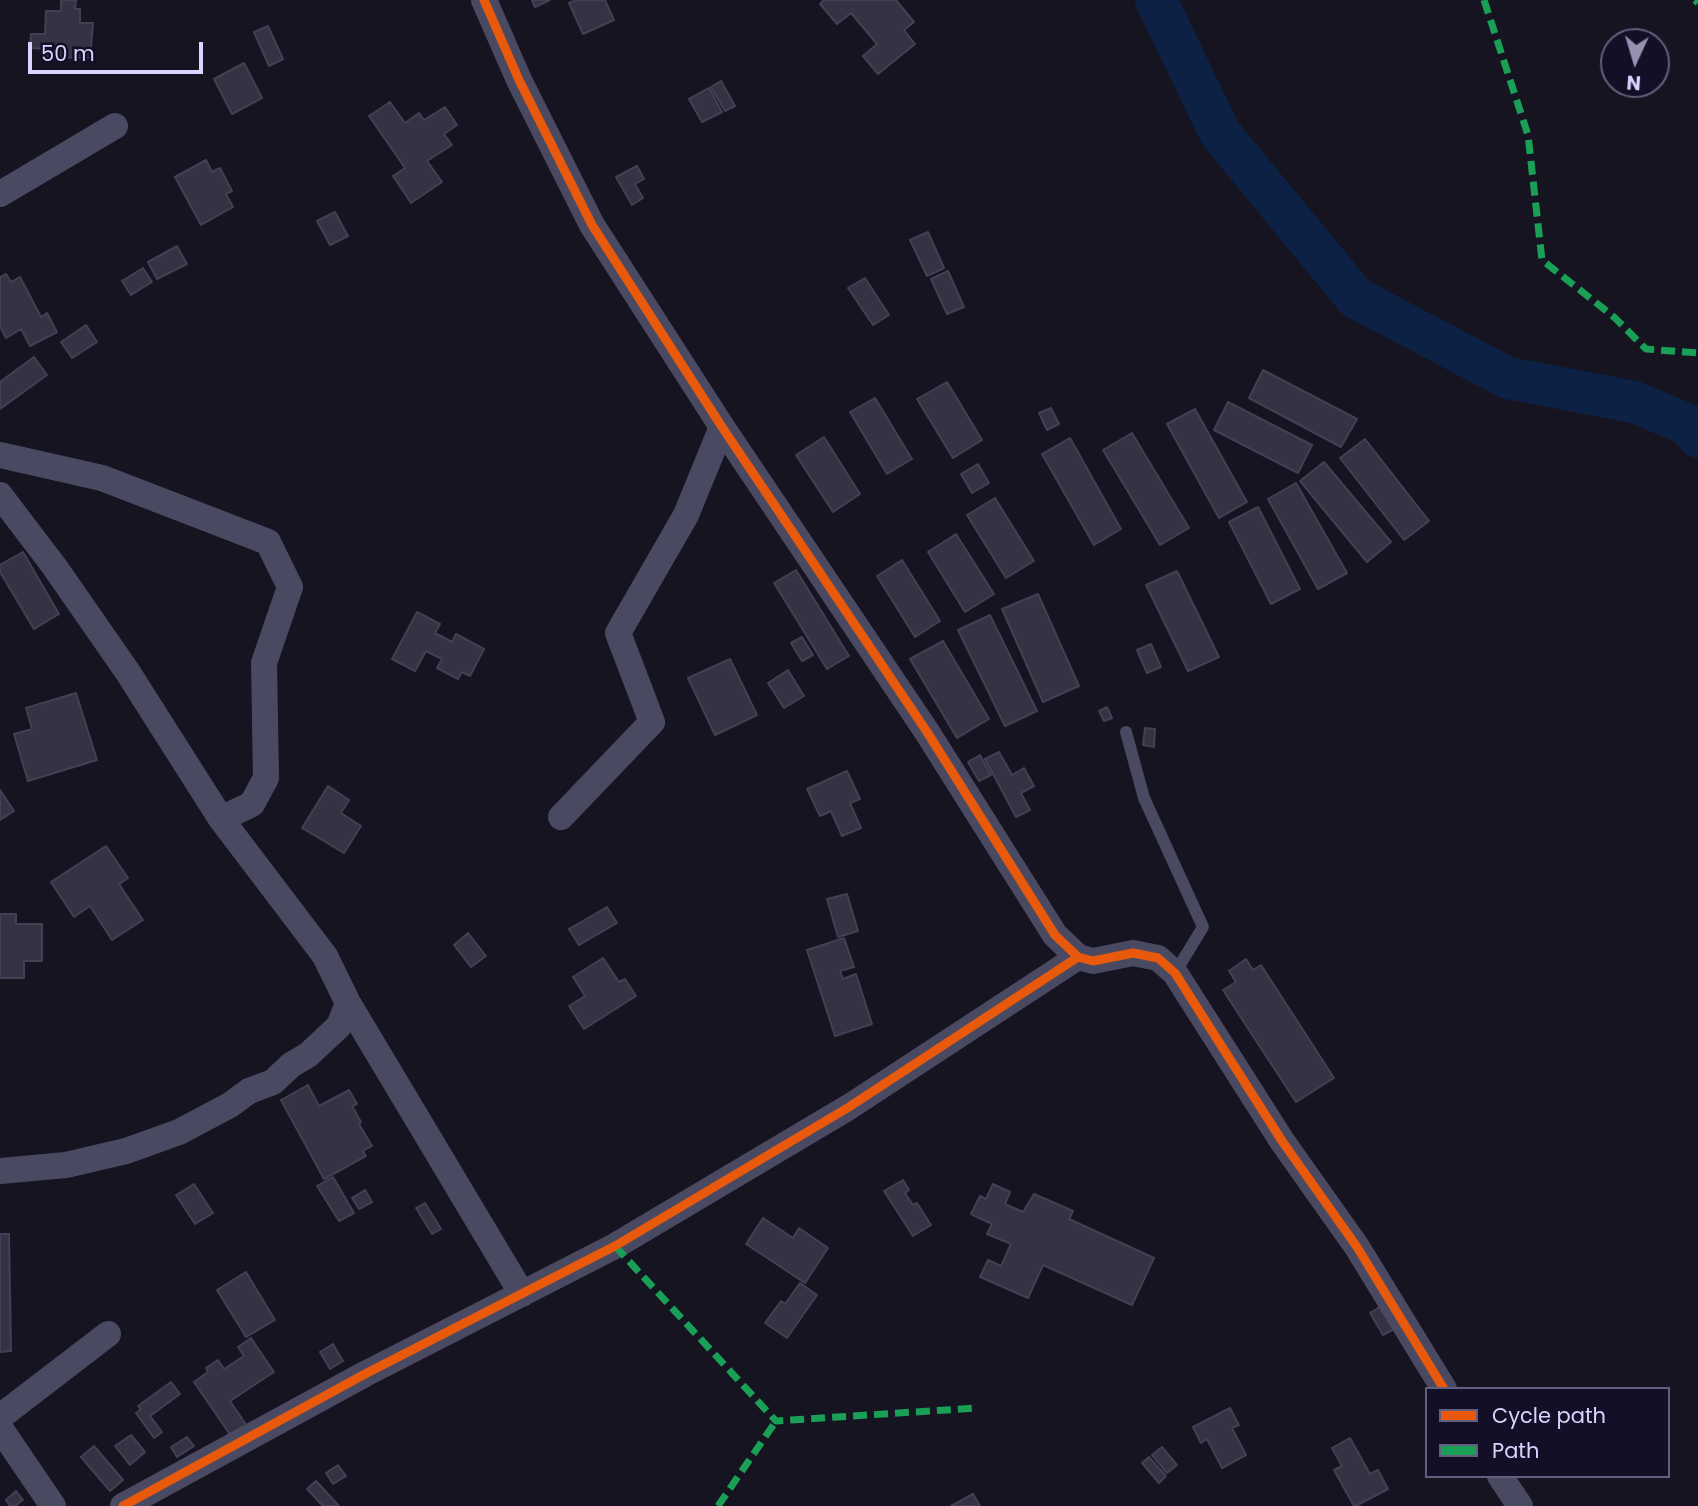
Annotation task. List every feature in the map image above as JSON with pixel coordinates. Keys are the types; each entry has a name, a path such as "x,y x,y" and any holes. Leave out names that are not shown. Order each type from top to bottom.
{"street":[{"path":"484,0 530,102 592,225 722,426 927,732 1055,935 1078,957 1093,961 1133,953 1158,958 1175,974 1282,1141 1357,1247 1443,1387"},
{"path":"0,194 115,126"},
{"path":"561,817 652,722 618,633 686,514 722,426"},
{"path":"0,455 102,478 268,542 290,587 264,663 266,778 253,804 220,818"},
{"path":"0,495 54,566 127,671 220,818 325,956 348,1003 522,1294"},
{"path":"123,1506 365,1374 615,1246 849,1107 1078,957"},
{"path":"0,1171 66,1165 126,1151 179,1132 230,1105 249,1091 272,1082 291,1065 308,1055 339,1027 348,1003"},
{"path":"0,1417 108,1334"},
{"path":"0,1428 53,1506"},
{"path":"1501,1478 1520,1506"}],"lane":[{"path":"1126,732 1144,797 1203,927 1175,974"}],"building":[{"path":"61,0 76,0 75,9 80,9 80,23 93,23 90,58 45,57 46,49 30,48 31,34 45,34 46,11 61,11"},
{"path":"532,0 550,0 535,7"},
{"path":"576,0 605,0 614,20 583,34 569,3"},
{"path":"824,0 896,0 914,22 904,30 915,44 878,74 863,56 877,44 851,13 837,24 820,4"},
{"path":"268,26 283,59 269,66 254,32"},
{"path":"244,63 262,98 232,114 214,79"},
{"path":"721,81 735,106 725,111 711,87"},
{"path":"709,88 722,112 702,122 689,99"},
{"path":"390,102 405,123 419,113 424,120 445,107 457,125 444,134 452,145 427,161 442,182 411,203 393,176 405,168 369,116"},
{"path":"206,160 212,172 220,168 232,191 226,194 233,207 201,225 175,177"},
{"path":"637,166 644,179 635,184 643,198 632,205 616,177"},
{"path":"335,212 348,236 330,245 317,221"},
{"path":"928,232 944,268 927,276 910,240"},
{"path":"177,246 187,264 157,279 148,262"},
{"path":"143,268 152,282 131,295 122,281"},
{"path":"948,271 964,307 947,314 931,279"},
{"path":"6,274 11,282 20,277 41,317 47,313 57,332 30,346 21,329 6,338 0,326 0,277"},
{"path":"865,278 889,315 873,325 848,288"},
{"path":"86,325 97,342 72,358 61,342"},
{"path":"34,357 47,375 0,409 0,382"},
{"path":"1263,370 1357,419 1341,447 1249,398"},
{"path":"947,382 982,440 953,458 917,399"},
{"path":"875,398 912,459 887,474 850,412"},
{"path":"1228,402 1312,445 1298,473 1214,430"},
{"path":"1051,408 1059,424 1047,430 1039,413"},
{"path":"1195,409 1247,502 1219,518 1167,424"},
{"path":"1132,433 1189,528 1160,545 1103,450"},
{"path":"824,437 860,494 833,512 796,455"},
{"path":"1070,438 1121,529 1094,545 1042,454"},
{"path":"1365,439 1429,521 1404,540 1340,458"},
{"path":"1324,462 1391,542 1367,562 1300,481"},
{"path":"978,464 989,483 972,493 961,474"},
{"path":"1296,483 1347,573 1318,589 1268,499"},
{"path":"995,498 1034,561 1006,578 967,515"},
{"path":"1258,507 1300,589 1271,604 1229,522"},
{"path":"956,534 994,594 965,612 928,552"},
{"path":"23,552 59,614 34,629 0,572 0,565"},
{"path":"902,560 940,621 915,637 877,576"},
{"path":"796,570 849,656 827,669 774,583"},
{"path":"1177,571 1219,657 1188,671 1146,585"},
{"path":"1038,594 1079,686 1043,702 1002,609"},
{"path":"417,612 440,624 435,633 452,642 456,634 484,649 470,676 462,672 458,679 437,668 442,659 426,651 415,671 392,659"},
{"path":"990,615 1037,711 1005,726 958,630"},
{"path":"802,637 813,655 802,661 791,643"},
{"path":"943,641 989,719 957,738 910,659"},
{"path":"1151,644 1161,667 1147,673 1137,650"},
{"path":"730,659 757,715 715,735 688,678"},
{"path":"788,670 804,696 784,708 768,683"},
{"path":"76,693 97,760 28,781 14,734 32,729 26,708"},
{"path":"1107,707 1112,718 1104,721 1099,711"},
{"path":"1145,728 1155,729 1154,747 1143,745"},
{"path":"999,752 1012,775 1024,768 1034,786 1021,793 1030,810 1016,817 985,759"},
{"path":"980,755 991,775 979,781 968,762"},
{"path":"847,771 860,799 850,803 861,828 842,836 831,811 820,816 807,789"},
{"path":"328,786 349,800 341,813 361,826 344,853 302,828"},
{"path":"0,790 14,811 0,820"},
{"path":"106,846 128,878 119,884 143,920 112,940 90,906 74,917 51,882"},
{"path":"847,894 858,931 838,937 827,899"},
{"path":"607,907 617,923 579,945 569,929"},
{"path":"0,914 16,914 16,924 42,924 42,961 24,961 24,978 0,978"},
{"path":"468,933 486,956 471,967 454,945"},
{"path":"844,938 854,967 840,971 843,979 856,974 872,1024 835,1036 807,950"},
{"path":"603,958 619,982 625,979 636,996 584,1029 569,1006 585,996 573,977"},
{"path":"1246,959 1253,970 1261,965 1334,1078 1296,1102 1223,990 1236,982 1229,971"},
{"path":"308,1085 319,1106 349,1090 357,1104 352,1106 361,1122 359,1124 372,1146 363,1151 366,1156 324,1179 281,1100"},
{"path":"333,1177 354,1213 339,1221 317,1186"},
{"path":"903,1180 909,1190 905,1193 913,1205 917,1203 931,1225 913,1236 884,1191"},
{"path":"194,1184 213,1213 195,1224 176,1195"},
{"path":"993,1184 1010,1192 1005,1204 1023,1212 1034,1194 1073,1211 1069,1219 1154,1258 1132,1305 1043,1265 1028,1298 980,1277 988,1260 1001,1266 1011,1244 987,1234 992,1224 971,1214 980,1196 986,1199"},
{"path":"365,1190 372,1202 359,1209 352,1198"},
{"path":"425,1203 441,1229 432,1234 416,1208"},
{"path":"763,1218 793,1238 799,1228 828,1248 805,1283 746,1244"},
{"path":"0,1234 9,1234 11,1351 0,1352"},
{"path":"246,1272 275,1320 246,1337 217,1290"},
{"path":"800,1283 817,1295 787,1338 765,1323 781,1301 785,1304"},
{"path":"1383,1305 1396,1328 1383,1335 1370,1313"},
{"path":"251,1338 274,1372 230,1401 247,1426 231,1436 194,1382 208,1372 206,1368 218,1360 224,1369 244,1356 238,1347"},
{"path":"333,1344 343,1361 330,1369 320,1352"},
{"path":"171,1382 180,1394 150,1416 162,1432 154,1438 136,1413 141,1409 138,1406"},
{"path":"1230,1408 1239,1425 1232,1428 1246,1455 1222,1468 1207,1439 1201,1443 1193,1427"},
{"path":"131,1435 145,1452 130,1465 115,1446"},
{"path":"187,1437 194,1446 177,1457 171,1447"},
{"path":"1350,1438 1370,1474 1378,1470 1388,1489 1356,1506 1334,1470 1342,1466 1332,1448"},
{"path":"94,1446 123,1480 110,1491 81,1457"},
{"path":"1162,1447 1177,1465 1167,1473 1152,1455"},
{"path":"1149,1457 1166,1476 1159,1483 1142,1463"},
{"path":"338,1465 346,1476 333,1484 326,1473"},
{"path":"316,1481 339,1506 323,1506 307,1489"},
{"path":"16,1491 23,1500 10,1506 6,1500"},
{"path":"973,1494 980,1506 951,1506"}],"waterway":[{"path":"1156,0 1220,133 1356,298 1508,378 1634,402 1689,425 1698,437"}],"marked path":[{"path":"1484,0 1528,135 1542,260 1614,317 1646,349 1698,353"},
{"path":"1695,0 1698,3"},
{"path":"615,1246 776,1421 976,1408"},
{"path":"718,1506 776,1421"}],"cycle path":[{"path":"484,0 519,80 592,225 722,427 927,732 1055,935 1078,957 1093,961 1133,953 1158,958 1175,973 1282,1141 1357,1247 1443,1387"},
{"path":"123,1506 365,1374 615,1246 849,1107 1078,957"}]}
